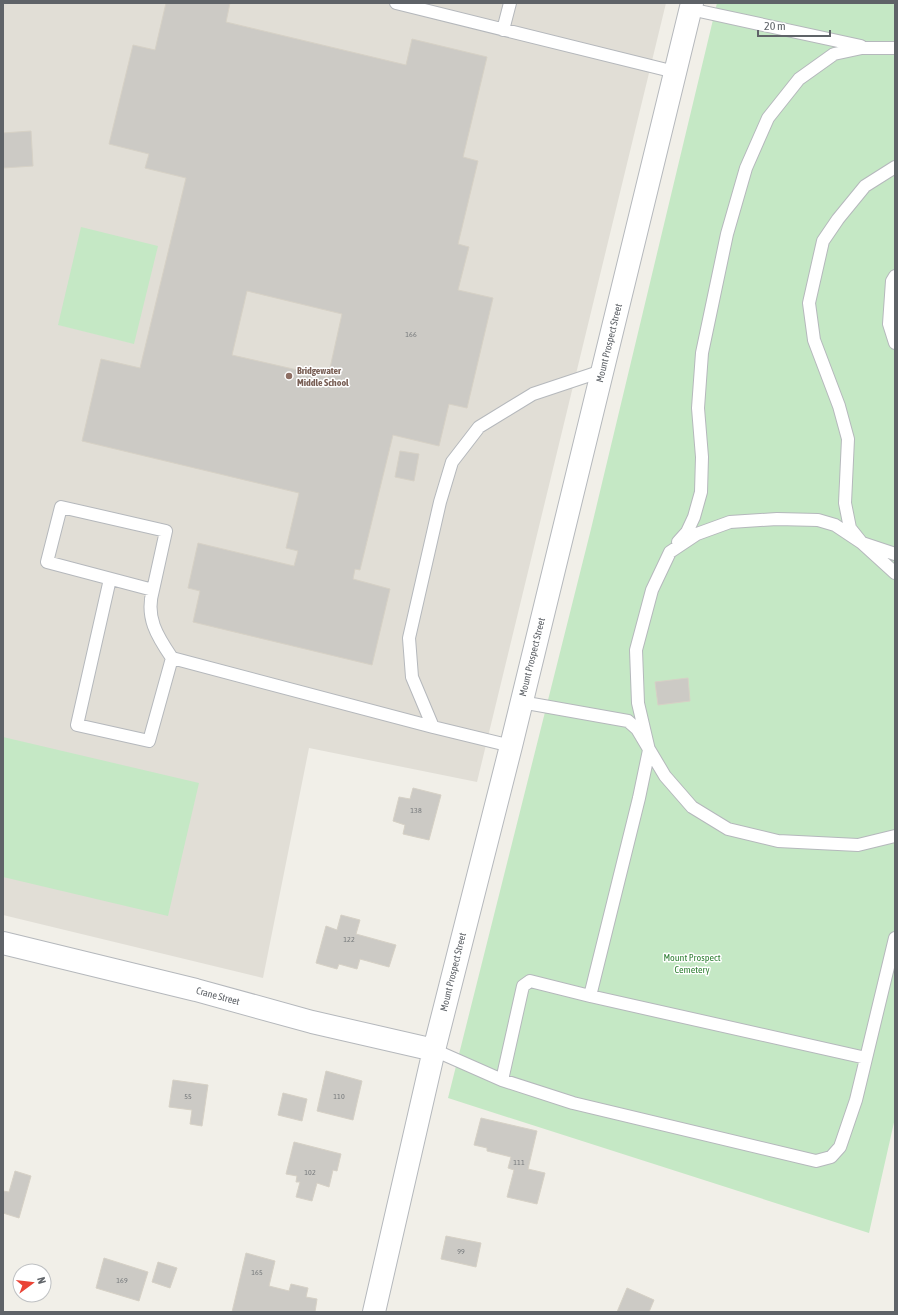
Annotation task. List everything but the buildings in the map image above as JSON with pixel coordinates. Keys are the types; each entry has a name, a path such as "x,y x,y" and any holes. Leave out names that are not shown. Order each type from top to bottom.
{"street":[{"name":"Mount Prospect Street","path":"374,1312 434,1050 511,746 691,6"},
{"name":"Crane Street","path":"3,943 196,990 312,1022 434,1050"}],"lane":[{"path":"396,3 675,72"},
{"path":"503,30 510,3"},
{"path":"691,6 872,48"},
{"path":"590,996 640,798 649,750 638,703 636,650 652,590 670,552 687,532 692,522 700,492 702,458 698,408 702,353 728,234 746,168 768,118 799,79 834,54 862,48 895,48"},
{"path":"895,167 865,186 838,219 823,241 809,303 814,340 839,406 848,439 845,503 850,528 862,543 895,554"},
{"path":"895,276 892,282 889,324 895,343"},
{"path":"433,727 412,677 409,638 440,502 452,462 479,427 526,398 533,394 602,371"},
{"path":"153,590 47,562 61,507 166,531 153,590 150,616 157,636 172,658 433,727 511,746"},
{"path":"670,552 697,534 730,522 777,519 818,520 835,525 862,543 895,573"},
{"path":"110,579 77,725 150,741 172,658"},
{"path":"521,702 628,721 637,729 665,776 692,807 728,829 778,842 858,846 895,836"},
{"path":"434,1050 502,1080 573,1103 816,1161 831,1158 840,1147 856,1100 895,938"},
{"path":"502,1080 523,986 530,981 590,996 866,1058"}],"shaded area":[{"name":"Bridgewater Middle School","path":"3,3 666,3 477,782 309,748 263,978 3,915"}],"green space":[{"name":"Mount Prospect Cemetery","path":"717,3 895,3 895,1118 869,1233 448,1098 591,529"},
{"path":"81,227 158,246 134,344 58,325"},
{"path":"3,737 199,783 168,916 3,877"}],"place":[{"name":"Bridgewater Middle School","path":"289,376"}]}
